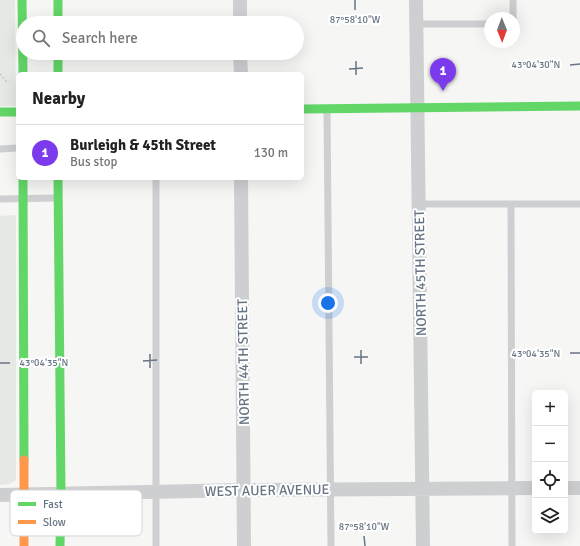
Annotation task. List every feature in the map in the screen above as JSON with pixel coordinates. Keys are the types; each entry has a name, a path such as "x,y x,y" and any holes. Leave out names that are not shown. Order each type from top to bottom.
{"main road":[{"path":"22,0 22,16"},
{"path":"58,0 58,16"},
{"path":"23,60 23,72"},
{"path":"58,60 58,72"},
{"path":"304,109 580,106"},
{"path":"0,112 16,112"},
{"path":"23,180 24,490"},
{"path":"58,180 60,490"}],"street":[{"path":"240,0 240,16"},
{"name":"NORTH 45TH STREET","path":"416,0 424,488 423,546"},
{"path":"240,60 240,72"},
{"name":"NORTH 44TH STREET","path":"241,180 244,546"},
{"name":"WEST AUER AVENUE","path":"142,492 331,489 532,488"},
{"path":"568,488 580,488"}],"lane":[{"path":"513,0 513,12"},
{"path":"416,24 484,24"},
{"path":"327,109 331,546"},
{"path":"0,149 16,148"},
{"path":"156,180 156,546"},
{"path":"0,199 58,198"},
{"path":"419,204 580,204"},
{"path":"511,204 512,546"}],"path":[{"path":"0,74 6,80 11,82"}],"shaded area":[{"path":"0,0 15,0 16,106 0,106"},
{"path":"16,215 16,480 9,484 0,485 0,216"}],"traffic: fast":[{"path":"22,0 22,16"},
{"path":"58,0 58,16"},
{"path":"23,60 23,72"},
{"path":"58,60 58,72"},
{"path":"304,109 580,106"},
{"path":"0,112 16,112"},
{"path":"23,180 24,460"},
{"path":"58,180 61,490"},
{"path":"60,536 60,546"}],"traffic: slow":[{"path":"24,460 24,490"},
{"path":"24,536 24,546"}],"place":[{"name":"Burleigh & 45th Street","path":"443,91"}]}
